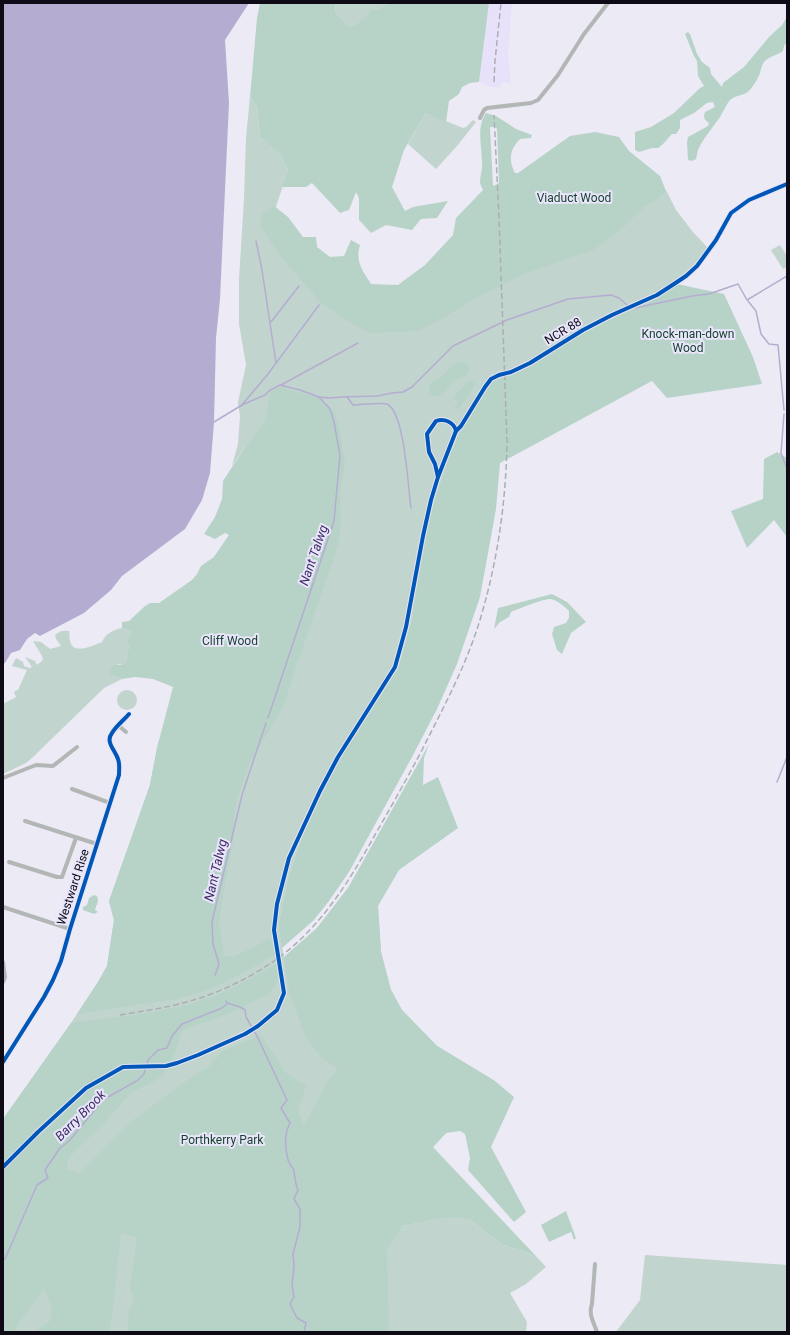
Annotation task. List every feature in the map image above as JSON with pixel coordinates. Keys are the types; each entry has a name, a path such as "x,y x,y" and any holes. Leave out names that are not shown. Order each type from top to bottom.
{"street":[{"path":"480,118 484,110 487,108 531,103 538,100 558,75 584,34 608,3"},
{"path":"697,266 716,240 731,214 749,200 787,184"},
{"path":"3,1167 44,1126 86,1088 124,1067 166,1066 198,1055 251,1031 277,1010 284,993 274,930 277,904 290,858 320,791 342,752 395,667 406,627 423,536 438,477 456,431 454,426 443,420 436,421 427,434 429,452 436,464 438,477"},
{"name":"Westward Rise","path":"3,1062 53,980 61,961 119,775 120,766 118,759 109,741 111,733 129,714"},
{"path":"118,726 126,732"},
{"path":"3,778 36,765 53,766 77,747"},
{"path":"72,789 110,803"},
{"path":"25,821 97,844"},
{"path":"9,862 57,877 62,877 76,838"},
{"path":"3,907 70,929"},
{"path":"3,962 5,977 3,982"},
{"path":"595,1264 592,1304 590,1308 597,1332"}],"shaded area":[{"path":"3,3 249,3 225,40 229,103 220,299 216,338 214,422 210,473 202,500 185,529 122,576 111,590 84,613 40,636 35,633 27,639 20,650 11,653 3,664"},
{"path":"489,3 512,3 508,54 511,84 503,82 500,87 489,87 479,82"}],"green space":[{"path":"260,3 335,3 336,13 350,27 364,18 371,10 377,10 388,3 489,3 479,82 470,83 462,87 459,94 449,101 446,122 426,113 404,150 392,187 405,211 413,207 448,201 437,218 421,219 412,230 386,225 371,233 359,220 359,198 356,192 349,210 340,213 312,183 306,187 282,187 288,170 281,156 260,137 257,106 250,97 257,18"},
{"path":"335,3 388,3 377,10 371,10 362,20 350,27 336,13"},
{"path":"787,17 787,42 783,51 764,62 754,85 749,91 730,100 700,146 696,159 692,161 688,160 688,137 708,126 709,123 704,118 704,114 715,107 713,102 707,103 694,113 680,120 680,128 676,134 672,134 658,148 652,148 639,152 635,150 635,132 651,127 674,113 704,86 698,76 697,61 685,34 688,32 690,34 697,54 702,62 710,68 711,74 722,87 723,83 744,67 769,37 782,25"},
{"name":"Porthkerry Park","path":"250,97 257,106 260,137 281,156 288,170 271,222 377,320 656,178 667,192 676,210 708,248 692,268 694,271 658,296 636,305 565,341 530,364 492,380 464,424 450,453 434,501 412,618 398,668 351,738 324,787 298,848 288,878 278,926 284,957 317,928 348,888 355,876 378,906 381,952 391,990 402,1010 437,1046 495,1081 433,1147 386,1249 403,1226 443,1218 469,1219 503,1245 535,1255 546,1267 526,1284 510,1293 527,1322 526,1332 3,1332 3,1119 71,1023 107,966 114,920 109,901 150,785 157,748 214,557 230,534 265,423 247,444 232,466 238,444 240,416 238,402 246,365 239,324 239,279 246,138"},
{"path":"426,113 463,128 473,120 476,122 436,169 408,144"},
{"name":"Viaduct Wood","path":"486,113 496,116 516,129 532,135 531,138 520,139 512,151 511,164 515,173 518,173 570,136 595,132 619,137 629,151 660,176 666,191 659,198 645,206 618,232 595,249 527,273 474,299 440,320 417,331 371,333 351,323 321,303 281,257 261,227 261,215 274,206 288,217 303,237 316,237 317,247 330,257 344,256 351,240 360,245 358,256 360,265 371,284 398,285 425,265 453,235 456,218 483,190 480,182 482,165 480,131","holes":["490,127 495,127 497,129 499,183 493,186"]},
{"path":"780,245 787,256 787,267 783,269 771,250"},
{"name":"Knock-man-down Wood","path":"677,284 724,294 753,357 762,384 667,398 652,381 500,463 496,509 480,597 457,664 437,709 349,872 314,920 282,948 278,926 288,878 314,808 351,738 398,668 412,618 425,539 434,501 450,453 464,424 492,380 530,364 565,341 636,305 658,296"},
{"path":"462,361 469,365 467,374 463,378 457,379 440,395 435,396 429,392 429,386 432,382 442,376 453,365"},
{"path":"469,381 472,381 475,384 474,387 460,408 455,409 454,407 458,404 454,399 455,395"},
{"name":"Cliff Wood","path":"280,387 322,399 330,409 334,411 338,423 345,462 340,493 341,527 338,546 284,705 250,763 235,807 233,843 219,921 224,956 235,956 270,939 274,945 275,954 228,981 208,990 177,999 77,1014 107,966 114,920 109,901 150,785 157,748 173,687 153,679 135,677 122,679 109,675 111,666 124,664 127,661 126,658 129,646 126,643 131,631 122,628 122,622 129,621 150,603 159,603 192,580 201,566 214,557 229,535 225,533 215,539 204,534 215,517 222,499 223,481 247,444 265,422 270,393"},
{"path":"777,452 787,458 787,537 774,520 747,548 731,511 763,499 764,459"},
{"path":"552,594 567,602 586,622 571,633 562,654 557,650 552,634 554,627 566,623 569,618 569,611 553,600 550,599 530,604 511,612 509,617 500,622 494,629 498,608"},
{"path":"122,628 131,631 126,643 129,646 126,658 127,661 125,664 118,664 113,675 122,679 104,688 26,763 3,774 3,704 16,697 14,692 18,690 27,670 12,666 16,658 23,662 24,666 30,668 32,667 25,657 35,661 37,665 43,660 33,641 41,642 50,649 61,646 55,635 61,631 69,631 72,645 79,649 102,642 110,632"},
{"path":"127,690 134,693 137,700 134,707 127,710 120,707 117,700 120,693"},
{"path":"429,744 424,758 423,785 438,777 458,828 399,870 378,906 381,952 391,990 402,1010 437,1046 495,1081 514,1097 491,1147 526,1212 514,1222 468,1170 470,1158 465,1134 460,1131 446,1133 433,1147 535,1255 503,1245 469,1219 443,1218 403,1226 387,1249 389,1332 127,1332 129,1310 134,1299 130,1288 137,1237 121,1233 109,1332 35,1332 50,1321 52,1307 44,1288 13,1332 3,1332 3,1119 71,1023 142,1014 178,1007 212,997 229,990 276,963 278,971 277,982 269,994 237,1010 216,1019 189,1027 181,1032 176,1051 163,1075 152,1083 132,1092 104,1123 75,1151 68,1160 67,1169 79,1174 132,1121 183,1083 208,1067 223,1051 261,1035 286,1073 306,1086 298,1110 304,1126 327,1082 338,1069 322,1058 306,1038 289,992 284,957 317,928 348,888"},
{"path":"94,895 97,896 98,901 95,910 98,912 94,914 83,910 83,907 87,905 89,898"},
{"path":"566,1211 576,1238 574,1240 571,1232 549,1242 541,1225"},
{"path":"645,1255 787,1265 787,1332 616,1332 640,1300"}],"waterway":[{"path":"256,241 262,270 276,363"},
{"path":"635,308 709,294 738,284 747,300 787,276"},
{"path":"271,322 299,286"},
{"path":"214,422 242,405 265,395 280,385 319,397 329,398 377,396 403,392 412,387 453,346 507,320 568,299 611,295 619,298 627,305"},
{"path":"748,301 756,311 761,334 769,344 778,345 784,410"},
{"path":"241,406 268,374 319,305"},
{"path":"281,385 358,343"},
{"name":"Nant Talwg","path":"268,718 334,521 340,455 330,409 319,397"},
{"path":"347,397 353,405 385,403 393,410 402,435 411,508"},
{"path":"784,414 781,453 787,469"},
{"name":"Nant Talwg","path":"215,975 219,964 213,944 212,922 242,795 266,723"},
{"path":"777,782 787,757"},
{"name":"Nant Talwg","path":"226,1001 227,1003 245,1010 246,1017 257,1036 287,1100 281,1108 290,1123 286,1136 286,1151 294,1171 298,1190 294,1199 300,1209 300,1227 293,1254 294,1267 292,1285 294,1297 290,1304 297,1318 306,1323 304,1332"},
{"name":"Barry Brook","path":"3,1260 5,1259 37,1185 48,1178 45,1170 60,1148 69,1141 103,1100 138,1080 144,1074 148,1060 158,1050 167,1048 172,1036 182,1024 222,1008 227,1004"}],"railway":[{"path":"494,82 501,3"},
{"path":"120,1015 181,1003 221,990 262,969 304,936 318,921 344,887 366,851 420,754 470,650 488,592 497,550 503,507 507,442 494,115"}],"cycle path":[{"name":"NCR 88","path":"456,431 461,426 491,379 530,363 583,330 657,295 674,284 697,266 716,240 731,213 749,200 787,184"},
{"path":"3,1167 38,1132 86,1088 123,1067 166,1066 198,1055 245,1034 258,1026 277,1010 284,993 274,930 277,904 289,858 320,791 338,757 395,667 406,627 431,500 438,477 456,431 453,425 445,420 436,421 427,434 429,452 435,464 438,477"},
{"path":"3,1062 44,997 61,961 119,775 119,761 111,746 110,736 129,714"}]}
